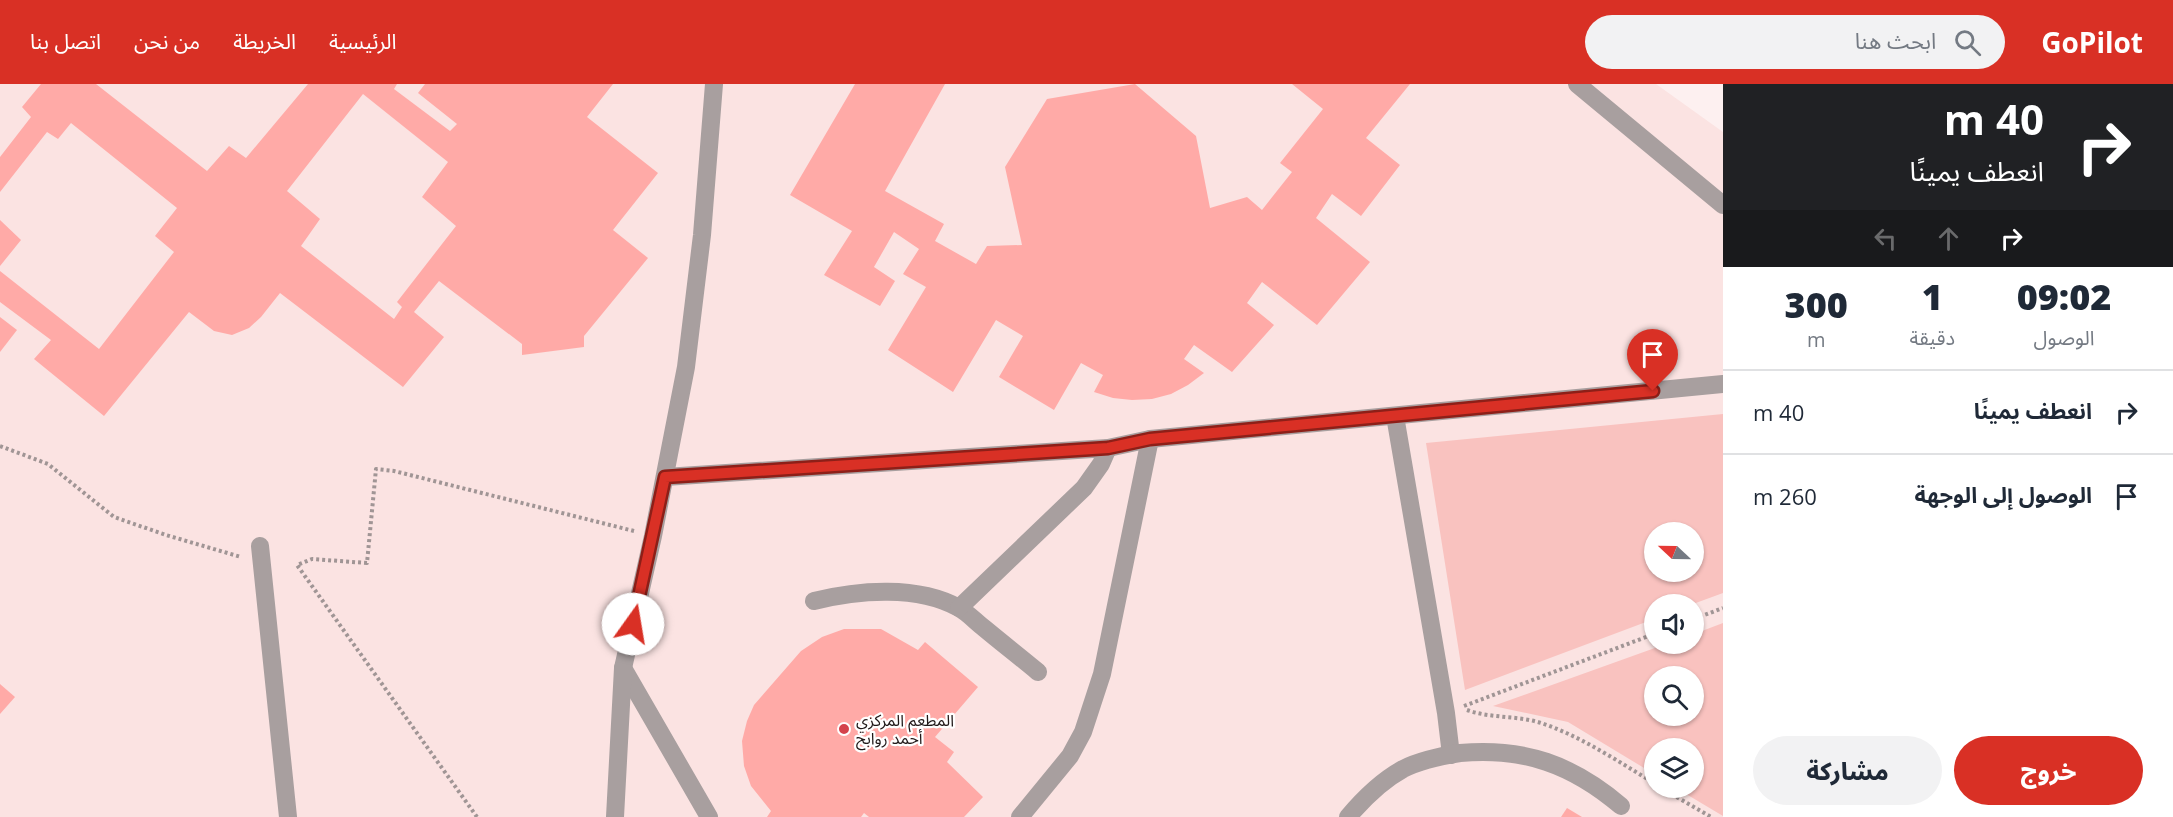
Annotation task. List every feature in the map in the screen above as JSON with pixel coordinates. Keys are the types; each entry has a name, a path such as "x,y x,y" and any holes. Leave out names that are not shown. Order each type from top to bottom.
{"lane":[{"path":"615,817 622,668 653,536 686,367 702,235 714,84"},
{"path":"1576,84 1723,205"},
{"path":"665,477 1108,448 1150,439 1723,384"},
{"path":"1395,416 1446,713 1450,754"},
{"path":"1020,817 1070,756 1090,713 1102,674 1150,439"},
{"path":"959,608 1084,488 1101,464 1108,448"},
{"path":"261,554 288,817"},
{"path":"814,601 850,593 896,592 938,600 959,608 1038,672"},
{"path":"622,668 709,817"},
{"path":"1348,817 1382,782 1402,769 1450,754 1503,752 1546,761 1600,788 1621,806"}],"path":[{"path":"0,446 48,464 114,517 166,535 261,554"},
{"path":"477,817 297,565 312,559 367,563 376,470 394,471 653,536"},
{"path":"1704,615 1723,608"},
{"path":"1644,638 1460,707 1478,714 1542,723 1582,740 1644,777"},
{"path":"1678,798 1711,817"}],"shaded area":[{"path":"0,84 1656,84 1723,132 1723,817 0,817"},
{"path":"1723,414 1723,593 1704,600 1704,594 1644,594 1644,623 1465,690 1426,443"},
{"path":"1723,623 1723,816 1693,798 1704,798 1704,738 1644,738 1644,768 1568,722 1493,706 1644,652 1644,654 1704,654 1704,630"}],"building":[{"path":"41,84 96,84 207,171 229,146 246,158 308,84 397,84 394,89 450,131 457,124 418,93 425,84 613,84 587,117 658,173 613,230 648,258 584,336 584,347 522,355 522,344 439,281 414,312 444,337 403,387 280,293 249,328 232,335 214,331 189,312 104,416 34,359 51,340 0,302 0,271 99,349 174,252 155,236 177,208 71,123 58,139 47,132 0,192 0,157 31,117 22,107","holes":["363,94 448,162 422,197 456,226 397,302 402,307 394,319 301,246 320,219 287,191"]},
{"path":"855,84 945,84 885,191 944,224 935,241 976,264 987,246 1022,245 1005,167 1047,99 1135,84 1196,136 1210,208 1247,197 1262,210 1292,172 1280,163 1323,109 1292,84 1410,84 1366,138 1400,165 1361,216 1332,194 1316,218 1370,262 1317,325 1262,282 1247,303 1274,325 1232,372 1194,345 1184,359 1204,373 1171,394 1152,399 1132,400 1113,398 1094,392 1103,375 1081,363 1054,410 999,377 1023,336 996,320 953,392 888,350 926,287 903,274 919,249 894,232 874,267 895,281 880,306 824,275 852,231 790,195"},
{"path":"0,220 21,240 0,266"},
{"path":"0,317 17,330 0,352"},
{"name":"المطعم المركزي أحمد روابح","path":"844,629 881,629 918,650 925,642 978,687 935,737 954,752 947,762 983,797 964,817 869,817 864,813 861,817 767,817 771,811 751,786 744,766 742,741 747,721 754,705 801,651 822,637"},
{"path":"0,684 15,697 0,714"},
{"path":"1567,808 1582,817 1561,817"}],"place":[{"name":"المطعم المركزي أحمد روابح","path":"844,729"}],"route":[{"path":"633,624 665,477 1108,448 1150,439 1653,391"}]}
